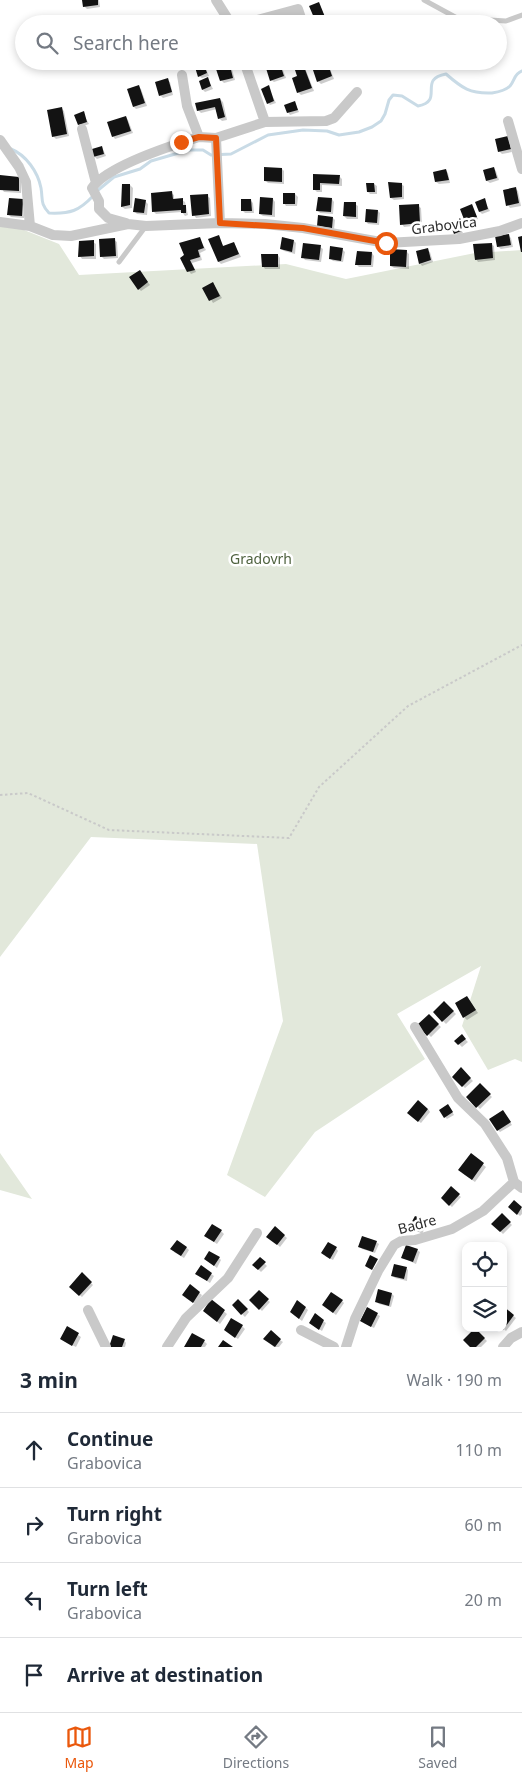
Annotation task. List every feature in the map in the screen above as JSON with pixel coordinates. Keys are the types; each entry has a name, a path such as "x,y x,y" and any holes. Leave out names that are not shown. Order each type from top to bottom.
{"street":[{"path":"216,0 225,15"},
{"path":"276,15 298,9 300,15"},
{"path":"247,70 265,122"},
{"path":"182,75 187,106 199,137"},
{"path":"94,185 125,165 181,142 199,137 217,144 265,122 326,121 334,118 357,92"},
{"path":"508,121 522,169"},
{"name":"Grabovica","path":"82,129 100,209 108,218 128,224 146,226 220,223 303,228 386,243 459,239 500,231 522,223"},
{"path":"1,141 19,166 26,182 30,226"},
{"path":"217,144 220,223"},
{"name":"Grabovica","path":"0,222 30,226 53,235 71,236 128,224"},
{"name":"Badre","path":"346,1347 355,1318 378,1271 394,1246 401,1241 415,1240 452,1229 483,1211 518,1185 506,1158 485,1124 458,1098 415,1027"},
{"path":"167,1347 186,1318 228,1278 257,1232"},
{"path":"88,1310 106,1347"},
{"path":"301,1330 334,1347"},
{"path":"503,1347 522,1332"}],"lane":[{"path":"424,0 452,15"},
{"path":"507,21 522,15"},
{"path":"119,262 146,226"}],"path":[{"path":"0,795 28,793 109,830 288,838 319,786 408,706 522,645"}],"green space":[{"name":"Gradovrh","path":"0,224 9,224 59,244 79,275 286,264 346,279 475,253 522,250 522,1062 515,1059 488,1070 462,1026 481,966 397,1014 425,1059 315,1132 265,1197 227,1175 283,1021 257,844 91,837 0,957"},
{"path":"0,1153 32,1199 0,1190"}],"building":[{"path":"82,0 98,0 98,5 83,7"},
{"path":"319,2 324,15 313,15 309,6"},
{"path":"196,70 206,70 207,73 198,77"},
{"path":"216,70 231,70 233,78 220,81"},
{"path":"267,70 282,70 284,76 270,81"},
{"path":"295,70 305,70 312,88 297,93 292,78 297,76"},
{"path":"313,70 330,70 332,76 317,82"},
{"path":"208,77 211,86 202,90 199,81"},
{"path":"168,78 172,92 159,96 155,82"},
{"path":"139,85 145,103 133,107 127,89"},
{"path":"269,85 274,101 267,104 261,89"},
{"path":"220,98 225,117 218,119 215,107 197,111 195,103"},
{"path":"295,101 298,110 287,113 284,105"},
{"path":"62,107 67,134 52,137 47,110"},
{"path":"84,111 87,122 78,125 74,115"},
{"path":"126,116 131,131 112,137 107,122"},
{"path":"508,136 511,149 498,152 495,139"},
{"path":"102,146 104,154 93,157 92,149"},
{"path":"264,167 282,168 282,182 264,181"},
{"path":"494,167 497,178 486,181 483,170"},
{"path":"446,169 449,180 435,182 433,172"},
{"path":"313,174 340,175 339,184 320,183 320,190 313,190"},
{"path":"0,175 19,177 19,191 0,190"},
{"path":"388,182 402,183 402,197 390,198"},
{"path":"366,183 374,183 375,192 367,192"},
{"path":"122,184 130,184 130,205 121,207"},
{"path":"516,187 519,203 506,206 503,190"},
{"path":"172,191 173,199 183,198 183,205 186,205 186,213 181,213 181,210 152,212 151,193"},
{"path":"283,193 295,193 295,204 283,204"},
{"path":"208,194 209,214 192,216 190,195"},
{"path":"260,197 273,198 272,215 259,214"},
{"path":"318,197 332,198 331,212 316,211"},
{"path":"9,198 23,199 22,216 7,215"},
{"path":"135,198 146,200 144,213 133,212"},
{"path":"485,198 488,209 479,212 475,202"},
{"path":"241,199 251,199 252,211 241,211"},
{"path":"344,202 356,202 356,217 343,216"},
{"path":"419,204 420,223 400,225 399,205"},
{"path":"472,204 477,217 465,222 460,209"},
{"path":"366,209 378,210 377,223 365,222"},
{"path":"318,215 333,217 332,228 317,226"},
{"path":"457,222 461,231 454,234 450,224"},
{"path":"509,234 511,245 497,247 495,236"},
{"path":"219,235 223,246 234,242 239,254 218,262 208,239"},
{"path":"522,236 522,252 521,252 518,237"},
{"path":"200,237 204,248 198,250 200,257 190,260 195,270 187,272 180,258 184,255 179,243"},
{"path":"282,237 294,240 292,252 280,249"},
{"path":"115,238 116,256 100,257 99,239"},
{"path":"94,240 94,256 78,257 79,241"},
{"path":"303,243 321,245 319,260 301,258"},
{"path":"492,243 493,258 475,260 473,244"},
{"path":"330,246 343,248 341,261 329,259"},
{"path":"428,248 431,260 419,264 416,251"},
{"path":"390,249 407,250 406,267 390,266"},
{"path":"357,251 372,252 371,265 355,265"},
{"path":"261,254 278,254 278,267 262,267"},
{"path":"140,270 148,282 138,290 129,277"},
{"path":"213,282 220,296 209,301 202,288"},
{"path":"467,996 476,1010 463,1018 455,1003"},
{"path":"444,1001 454,1011 442,1022 433,1012"},
{"path":"429,1014 439,1024 427,1036 417,1025"},
{"path":"462,1034 466,1039 458,1045 454,1041"},
{"path":"461,1067 471,1078 462,1087 452,1077"},
{"path":"480,1083 491,1094 476,1108 466,1097"},
{"path":"418,1100 428,1109 418,1122 407,1113"},
{"path":"448,1104 453,1112 444,1118 439,1110"},
{"path":"503,1110 511,1122 497,1131 489,1119"},
{"path":"471,1153 484,1163 472,1180 458,1170"},
{"path":"451,1186 460,1194 449,1206 441,1198"},
{"path":"514,1200 522,1207 517,1215 508,1207"},
{"path":"502,1213 511,1222 500,1232 491,1224"},
{"path":"415,1216 425,1220 419,1232 409,1227"},
{"path":"212,1224 222,1230 214,1242 204,1236"},
{"path":"275,1226 285,1235 277,1245 266,1237"},
{"path":"362,1236 377,1241 373,1252 358,1247"},
{"path":"177,1240 187,1247 181,1256 170,1249"},
{"path":"328,1242 337,1247 330,1259 321,1253"},
{"path":"406,1245 418,1249 413,1262 401,1258"},
{"path":"209,1251 220,1257 214,1266 204,1259"},
{"path":"370,1255 378,1259 372,1270 365,1266"},
{"path":"260,1257 266,1262 258,1270 252,1265"},
{"path":"394,1264 407,1267 404,1279 391,1276"},
{"path":"201,1265 212,1273 207,1281 195,1274"},
{"path":"82,1272 92,1282 79,1296 69,1287"},
{"path":"190,1284 200,1292 193,1303 182,1295"},
{"path":"378,1289 392,1293 389,1306 375,1302"},
{"path":"259,1290 269,1299 259,1310 249,1300"},
{"path":"331,1292 343,1300 333,1313 322,1305"},
{"path":"211,1299 225,1310 217,1322 203,1311"},
{"path":"238,1299 248,1309 241,1315 232,1305"},
{"path":"297,1300 306,1307 299,1319 290,1312"},
{"path":"367,1307 378,1313 371,1327 360,1321"},
{"path":"507,1309 514,1315 507,1325"},
{"path":"315,1313 324,1320 319,1330 309,1323"},
{"path":"231,1318 243,1325 235,1338 224,1330"},
{"path":"67,1326 79,1333 72,1346 60,1339"},
{"path":"271,1330 281,1339 275,1347 263,1339"},
{"path":"471,1332 479,1332 485,1338 476,1347 470,1347 463,1340"},
{"path":"192,1333 205,1340 201,1347 184,1347"},
{"path":"113,1335 125,1339 122,1347 109,1347"},
{"path":"223,1340 233,1347 218,1347"}],"waterway":[{"path":"97,191 114,177 140,169 151,161 189,150 203,150 211,155 231,154 268,135 303,130 327,131 339,135 359,132 381,121 389,100 393,95 402,96 418,106 426,103 430,100 433,80 446,74 467,89 492,93 502,91 508,87 512,84 516,75 522,71"},
{"path":"11,149 22,155 34,170 41,188 43,204 49,213 63,213 74,210 93,196"}],"route":[{"path":"181,142 199,137 216,138 220,223 265,224 303,228 386,243"}]}
